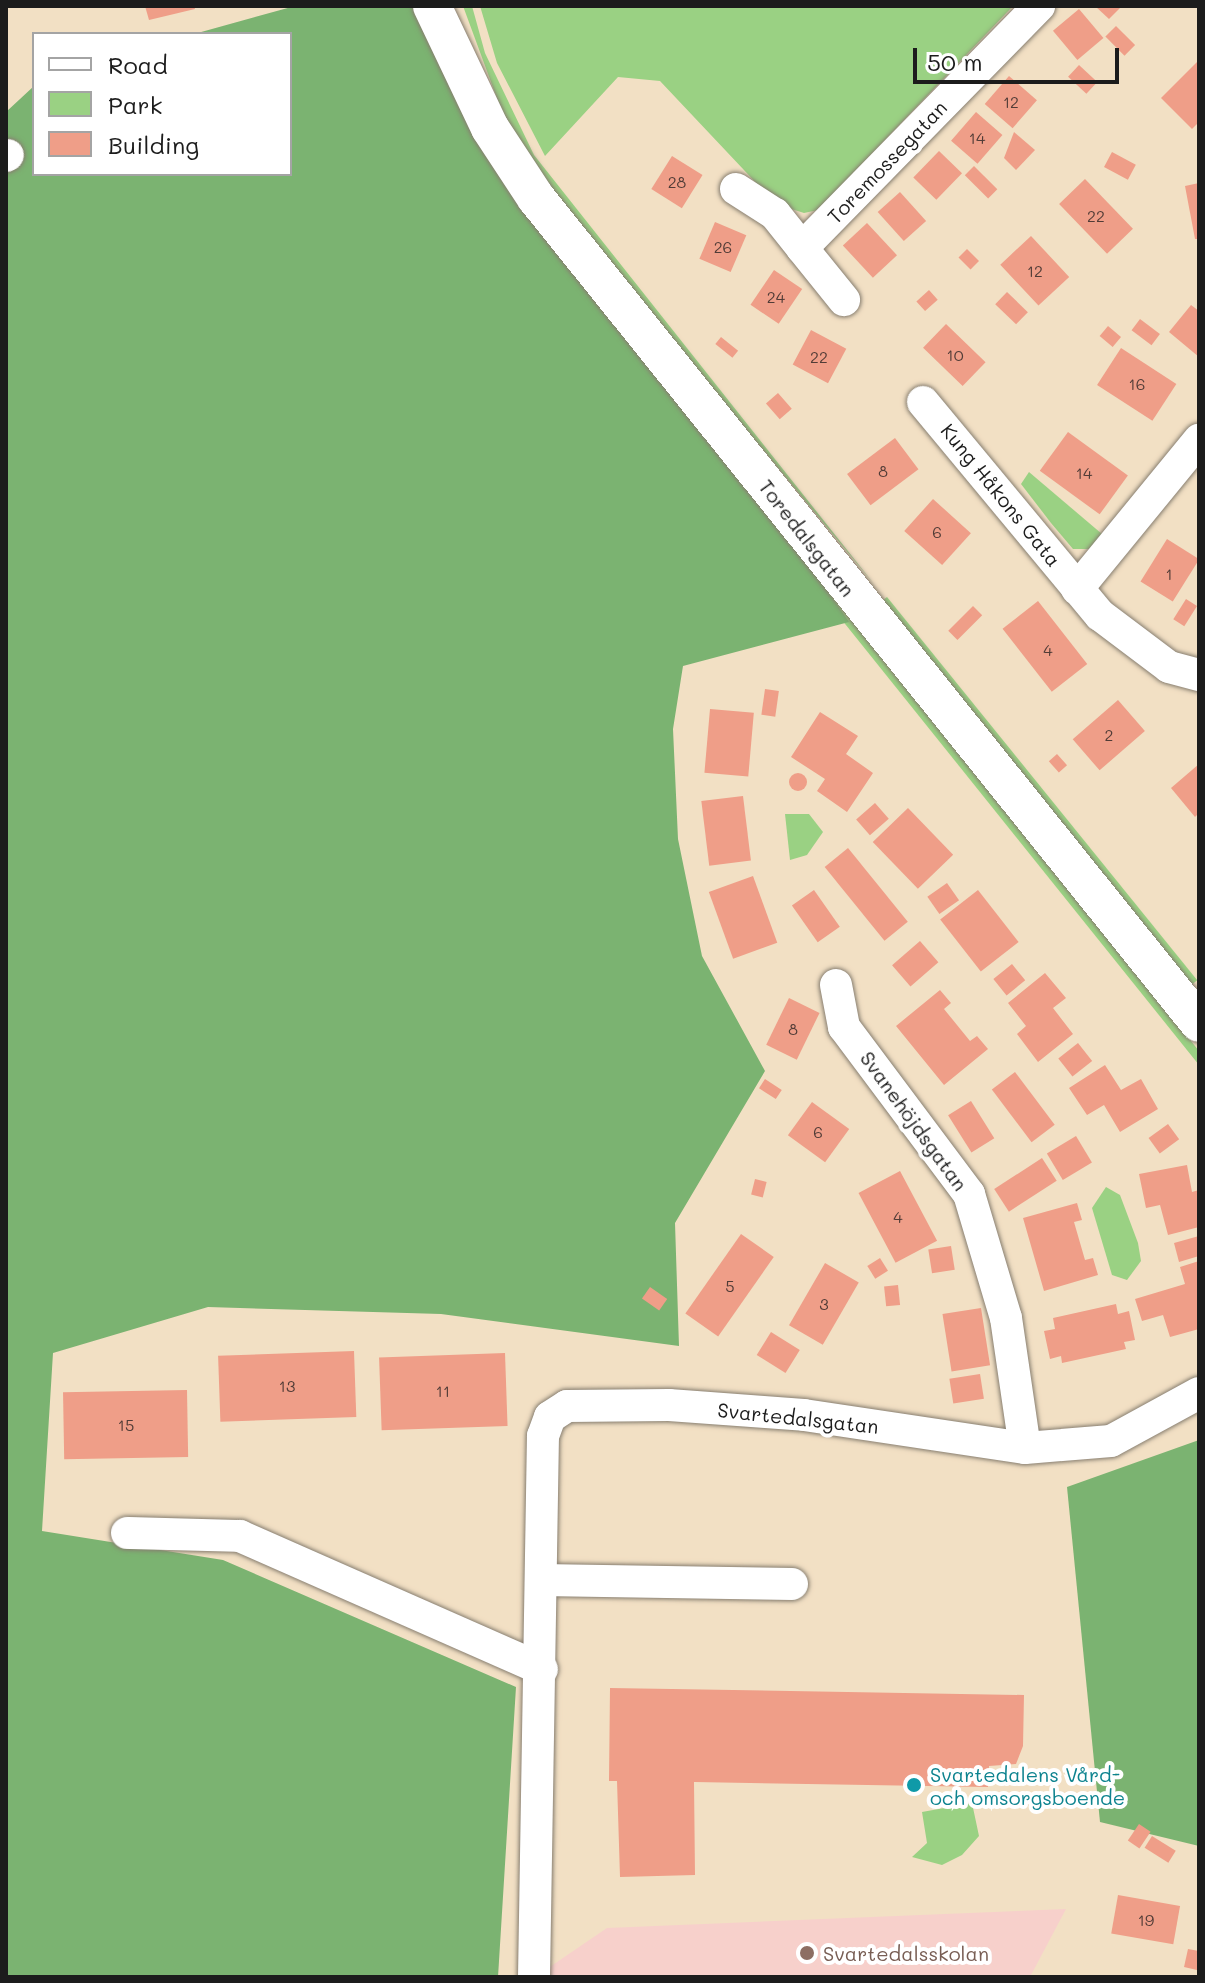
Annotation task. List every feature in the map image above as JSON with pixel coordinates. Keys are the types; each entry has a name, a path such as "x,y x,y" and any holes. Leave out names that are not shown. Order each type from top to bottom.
{"street":[{"name":"Toremossegatan","path":"802,248 1039,6"},
{"name":"Toredalsgatan","path":"443,15 490,128 536,198 1199,1023"},
{"path":"736,189 775,214 844,300"},
{"name":"Kung Håkons Gata","path":"923,402 1077,589 1128,641 1169,667 1199,675"},
{"name":"Kung Håkons Gata","path":"1077,589 1199,440"},
{"name":"Svanehöjdsgatan","path":"836,985 844,1027 969,1194 1006,1318 1025,1448"},
{"name":"Svartedalsgatan","path":"534,1977 542,1669 543,1436 550,1417 567,1406 804,1415 1025,1448 1111,1441 1199,1393"},
{"path":"127,1533 240,1536 542,1669"},
{"path":"541,1580 792,1584"}],"shaded area":[{"name":"Svartedalsskolan","path":"1066,1909 1030,1977 535,1977 607,1928"}],"green space":[{"path":"295,6 422,6 849,622 683,666 673,729 678,839 702,956 765,1071 675,1223 679,1346 441,1314 208,1307 53,1353 42,1531 223,1560 516,1687 498,1977 6,1977 6,112 32,88 32,176 292,176 292,32 201,32"},
{"path":"463,6 472,6 485,53 534,155 874,584 564,209 505,120"},
{"path":"480,6 1013,6 818,210 804,213 776,204 660,81 618,77 545,156 497,63"},
{"path":"535,223 1199,1051 1199,1065 797,564"},
{"path":"1029,472 1102,534 1090,549 1073,549 1051,523 1021,484"},
{"path":"887,597 1197,980 1191,985 881,602"},
{"path":"785,814 809,814 823,832 807,855 790,860"},
{"path":"1106,1187 1120,1195 1138,1243 1141,1261 1127,1280 1112,1275 1092,1208"},
{"path":"1199,1440 1199,1846 1100,1822 1067,1487"},
{"path":"972,1803 979,1836 962,1855 942,1865 912,1857 927,1843 922,1812"}],"building":[{"path":"145,6 194,6 195,9 149,20"},
{"path":"1095,6 1122,6 1109,19"},
{"path":"1079,9 1103,38 1077,60 1053,31"},
{"path":"1116,26 1135,45 1124,56 1105,37"},
{"path":"1199,60 1199,122 1192,129 1161,98"},
{"path":"1079,65 1097,82 1086,94 1068,77"},
{"path":"1009,76 1037,100 1013,128 985,104"},
{"path":"976,112 1002,135 977,164 951,141"},
{"path":"1014,132 1035,150 1016,170 1004,158"},
{"path":"939,151 962,173 936,200 913,178"},
{"path":"1112,152 1136,165 1128,180 1104,167"},
{"path":"672,156 703,175 682,208 651,189"},
{"path":"974,166 997,189 988,199 965,175"},
{"path":"1085,179 1133,229 1107,254 1059,204"},
{"path":"1199,183 1199,239 1195,239 1185,186"},
{"path":"900,192 926,221 904,241 878,212"},
{"path":"715,222 746,235 731,272 699,259"},
{"path":"867,223 897,255 873,278 843,246"},
{"path":"1031,236 1069,277 1038,306 1000,265"},
{"path":"967,249 979,261 971,270 959,257"},
{"path":"774,270 802,289 779,324 751,305"},
{"path":"929,290 938,300 925,311 916,301"},
{"path":"1007,292 1028,312 1016,324 995,304"},
{"path":"1191,305 1199,311 1199,357 1169,332"},
{"path":"1140,319 1160,334 1152,345 1132,330"},
{"path":"946,324 986,362 963,386 923,348"},
{"path":"1108,326 1121,337 1113,347 1100,336"},
{"path":"811,330 846,349 828,383 793,364"},
{"path":"721,337 738,351 732,358 715,344"},
{"path":"1121,348 1176,384 1152,421 1097,385"},
{"path":"778,393 792,409 780,419 766,403"},
{"path":"1068,432 1128,475 1100,514 1040,471"},
{"path":"895,438 918,469 871,505 847,474"},
{"path":"933,499 971,533 942,565 904,531"},
{"path":"1167,539 1199,559 1173,602 1141,581"},
{"path":"1186,599 1197,606 1184,626 1173,619"},
{"path":"1038,601 1087,664 1052,692 1003,629"},
{"path":"973,606 982,615 957,640 948,631"},
{"path":"765,689 779,691 775,717 761,715"},
{"path":"1118,700 1145,731 1100,770 1073,739"},
{"path":"710,709 754,713 748,777 704,773"},
{"path":"820,712 858,736 846,754 873,773 847,812 817,791 825,779 791,757"},
{"path":"1057,754 1067,765 1059,773 1049,761"},
{"path":"1199,764 1199,813 1195,817 1171,788"},
{"path":"798,773 807,782 798,791 789,782"},
{"path":"743,796 751,861 709,866 701,801"},
{"path":"875,803 889,819 870,835 856,819"},
{"path":"908,808 953,855 918,889 873,842"},
{"path":"848,848 908,922 884,941 825,867"},
{"path":"753,876 777,943 733,959 709,892"},
{"path":"947,883 959,900 939,914 927,897"},
{"path":"814,890 840,927 818,942 792,905"},
{"path":"978,890 1019,942 981,972 940,920"},
{"path":"920,941 938,962 910,986 892,965"},
{"path":"1012,964 1025,980 1007,995 993,979"},
{"path":"1045,973 1066,998 1053,1008 1073,1034 1038,1062 1017,1034 1026,1026 1008,1003"},
{"path":"940,990 951,1003 944,1009 970,1041 977,1036 988,1049 944,1085 896,1026"},
{"path":"789,998 820,1013 797,1060 766,1045"},
{"path":"1078,1043 1092,1061 1072,1077 1058,1058"},
{"path":"1105,1065 1121,1090 1141,1079 1158,1109 1120,1132 1104,1105 1087,1115 1069,1088"},
{"path":"1015,1072 1055,1125 1032,1142 992,1089"},
{"path":"765,1079 782,1090 776,1099 759,1088"},
{"path":"971,1101 994,1138 971,1153 948,1115"},
{"path":"812,1102 849,1129 825,1162 788,1135"},
{"path":"1168,1124 1179,1139 1160,1153 1149,1138"},
{"path":"1076,1136 1092,1163 1063,1180 1047,1154"},
{"path":"1042,1158 1057,1181 1009,1212 994,1189"},
{"path":"1187,1165 1192,1192 1199,1190 1199,1227 1168,1235 1160,1205 1146,1208 1139,1174"},
{"path":"900,1171 937,1241 896,1263 859,1193"},
{"path":"755,1179 767,1182 763,1197 751,1195"},
{"path":"1077,1203 1082,1220 1074,1222 1085,1260 1093,1258 1098,1275 1044,1291 1023,1218"},
{"path":"741,1234 774,1257 718,1336 685,1313"},
{"path":"1199,1236 1199,1256 1179,1262 1174,1243"},
{"path":"951,1246 955,1270 932,1273 928,1250"},
{"path":"880,1258 888,1271 875,1279 867,1266"},
{"path":"1199,1261 1199,1329 1170,1337 1163,1315 1142,1321 1135,1299 1185,1284 1180,1267"},
{"path":"825,1263 859,1282 823,1345 789,1325"},
{"path":"898,1285 900,1305 886,1306 884,1286"},
{"path":"650,1287 667,1299 659,1311 642,1298"},
{"path":"1116,1304 1118,1314 1129,1311 1135,1340 1124,1342 1126,1349 1062,1363 1061,1356 1050,1359 1044,1331 1055,1329 1053,1318"},
{"path":"981,1308 990,1365 952,1371 942,1314"},
{"path":"771,1332 800,1350 786,1373 757,1355"},
{"path":"354,1351 356,1417 220,1422 218,1356"},
{"path":"505,1353 508,1426 382,1430 379,1357"},
{"path":"980,1374 984,1399 953,1404 949,1379"},
{"path":"187,1390 188,1457 64,1459 63,1392"},
{"name":"Svartedalens Vård- och omsorgsboende","path":"610,1688 1024,1695 1023,1746 1016,1764 989,1766 988,1787 694,1782 695,1875 620,1877 617,1781 609,1781"},
{"path":"1139,1824 1151,1832 1139,1848 1128,1841"},
{"path":"1152,1836 1176,1851 1168,1863 1145,1848"},
{"path":"1118,1895 1180,1906 1173,1944 1111,1933"},
{"path":"1188,1949 1199,1951 1197,1970 1184,1967"}],"place":[{"name":"Svartedalens Vård- och omsorgsboende","path":"914,1785"},
{"name":"Svartedalsskolan","path":"807,1953"}]}
